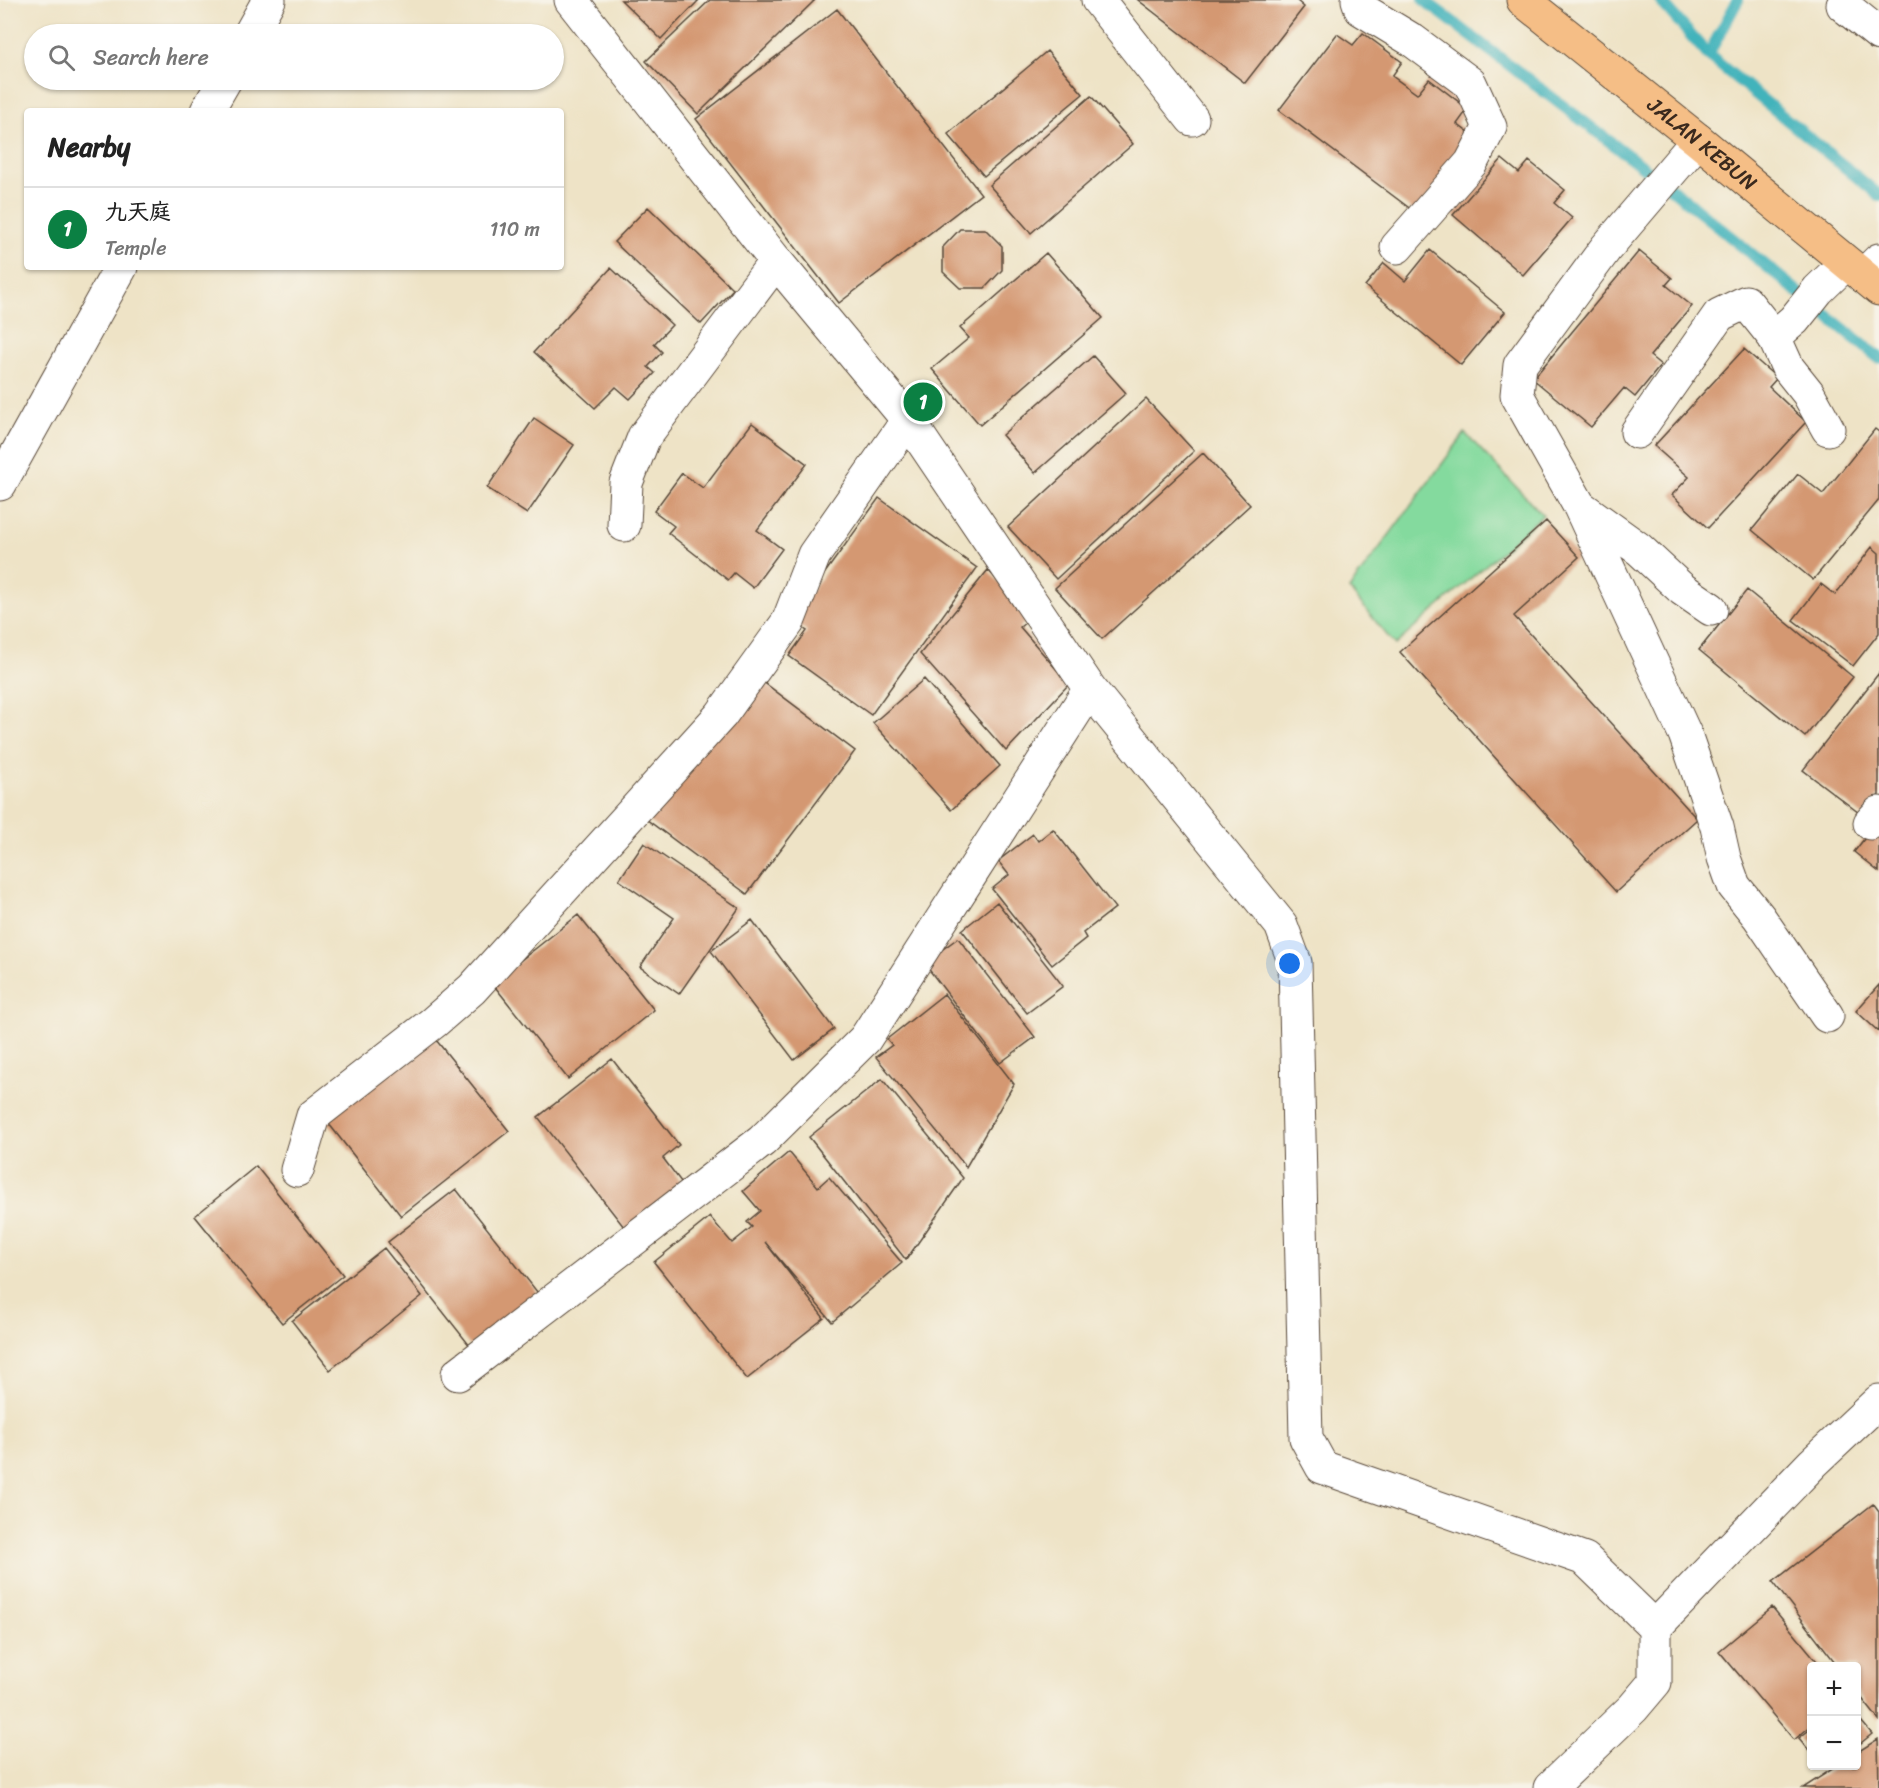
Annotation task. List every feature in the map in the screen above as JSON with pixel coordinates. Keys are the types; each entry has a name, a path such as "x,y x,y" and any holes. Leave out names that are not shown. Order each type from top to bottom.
{"main road":[{"name":"JALAN KEBUN","path":"1523,0 1867,272"}],"street":[{"path":"256,24 269,0"},
{"path":"572,0 776,261 908,420 1090,689 1281,925 1295,963 1306,1438 1322,1467 1585,1559 1655,1628"},
{"path":"1098,0 1191,119"},
{"path":"1358,0 1361,9 1412,39 1470,83 1490,127 1471,163 1397,248"},
{"path":"1843,5 1879,34"},
{"path":"209,108 219,90"},
{"path":"1698,140 1606,248 1520,365 1517,395 1580,507 1685,734 1717,827 1724,858 1734,886 1766,926 1827,1016"},
{"path":"624,525 626,483 644,437 776,261"},
{"path":"0,484 119,270"},
{"path":"1828,429 1808,393 1788,368 1784,329 1818,290 1867,272"},
{"path":"1637,432 1719,315 1746,302 1784,329"},
{"path":"297,1170 313,1116 435,1022 472,989 721,715 788,622 814,555 908,420"},
{"path":"1580,507 1639,549 1682,589 1711,609"},
{"path":"458,1374 762,1141 865,1039 1090,689"},
{"path":"1550,1788 1633,1708 1655,1682 1655,1628 1813,1463 1879,1401"}],"green space":[{"path":"1465,433 1543,515 1395,645 1349,589"}],"building":[{"path":"621,0 699,0 661,39"},
{"path":"710,0 815,0 698,114 646,61"},
{"path":"1138,0 1296,0 1304,7 1245,83"},
{"path":"837,9 981,194 839,303 696,119"},
{"path":"1363,33 1402,62 1392,76 1417,94 1429,79 1468,109 1457,124 1474,137 1416,213 1279,110 1337,34 1353,45"},
{"path":"1047,51 1083,94 984,176 948,134"},
{"path":"1091,96 1133,144 1031,233 989,185"},
{"path":"1502,159 1519,173 1529,161 1565,190 1554,203 1572,218 1523,275 1453,215"},
{"path":"648,207 733,289 701,324 614,242"},
{"path":"960,229 985,229 1002,246 1002,270 985,288 960,288 943,272 943,247"},
{"path":"1430,250 1505,312 1461,365 1365,286 1384,263 1405,281"},
{"path":"1639,251 1672,278 1666,285 1692,306 1650,356 1661,365 1635,397 1624,388 1591,427 1533,379"},
{"path":"1046,253 1103,318 980,425 932,369 969,338 960,328"},
{"path":"611,268 672,325 654,344 662,352 648,367 655,373 630,399 616,387 595,408 534,352"},
{"path":"1744,349 1777,378 1769,387 1806,422 1708,528 1672,495 1689,477 1654,446"},
{"path":"1093,356 1126,393 1035,473 1002,435"},
{"path":"1146,399 1194,451 1056,579 1008,527"},
{"path":"534,418 574,445 527,514 487,488"},
{"path":"752,423 807,464 757,530 782,549 753,588 734,573 728,580 668,533 674,526 654,511 682,473 703,488"},
{"path":"1875,429 1879,432 1879,500 1813,580 1752,530 1798,474 1823,494"},
{"path":"1203,453 1250,505 1102,639 1055,588"},
{"path":"879,498 977,568 871,715 789,656 807,631 791,620"},
{"path":"1546,521 1579,557 1514,616 1697,819 1616,892 1400,652"},
{"path":"1872,547 1879,553 1879,633 1853,666 1793,620 1821,584 1835,595"},
{"path":"988,570 1031,618 1020,627 1069,684 1006,751 920,654"},
{"path":"1747,590 1853,677 1805,737 1699,650"},
{"path":"1879,673 1879,795 1863,816 1803,770"},
{"path":"754,675 855,751 747,894 646,819"},
{"path":"924,679 1000,766 951,810 873,723"},
{"path":"1879,820 1879,872 1854,852"},
{"path":"1053,829 1115,908 1083,933 1086,938 1052,965 992,889 1009,875 998,861 1033,834 1038,841"},
{"path":"644,843 739,908 679,994 640,967 674,918 619,880"},
{"path":"997,902 1063,986 1027,1013 962,930"},
{"path":"578,915 654,1010 568,1079 492,983"},
{"path":"752,920 834,1029 794,1060 711,951"},
{"path":"958,938 1035,1037 1000,1063 924,963"},
{"path":"1879,985 1879,1032 1856,1011"},
{"path":"944,994 1014,1084 966,1167 876,1057 892,1045 887,1039"},
{"path":"428,1030 509,1131 401,1216 322,1115"},
{"path":"612,1059 679,1145 663,1158 688,1191 631,1236 538,1117"},
{"path":"882,1079 963,1178 906,1260 809,1137"},
{"path":"789,1152 818,1187 829,1177 902,1263 832,1322 765,1242 824,1318 747,1379 654,1262 710,1217 732,1243 752,1227 747,1222 760,1211 743,1191"},
{"path":"256,1166 343,1275 282,1323 195,1216"},
{"path":"456,1189 538,1293 470,1346 388,1242"},
{"path":"384,1248 422,1296 330,1370 292,1321"},
{"path":"1873,1504 1879,1512 1879,1720 1861,1697 1861,1662 1835,1662 1773,1582"},
{"path":"1772,1607 1818,1662 1807,1662 1807,1729 1794,1740 1719,1651"},
{"path":"1861,1721 1872,1734 1861,1743"},
{"path":"1807,1732 1807,1748 1799,1738"},
{"path":"1878,1739 1879,1788 1803,1788 1831,1770 1861,1770 1861,1750"}],"waterway":[{"path":"1424,0 1672,189 1879,358"},
{"path":"1660,0 1708,55 1879,195"},
{"path":"1708,55 1738,0"}],"place":[{"name":"九天庭","path":"923,402"}]}
